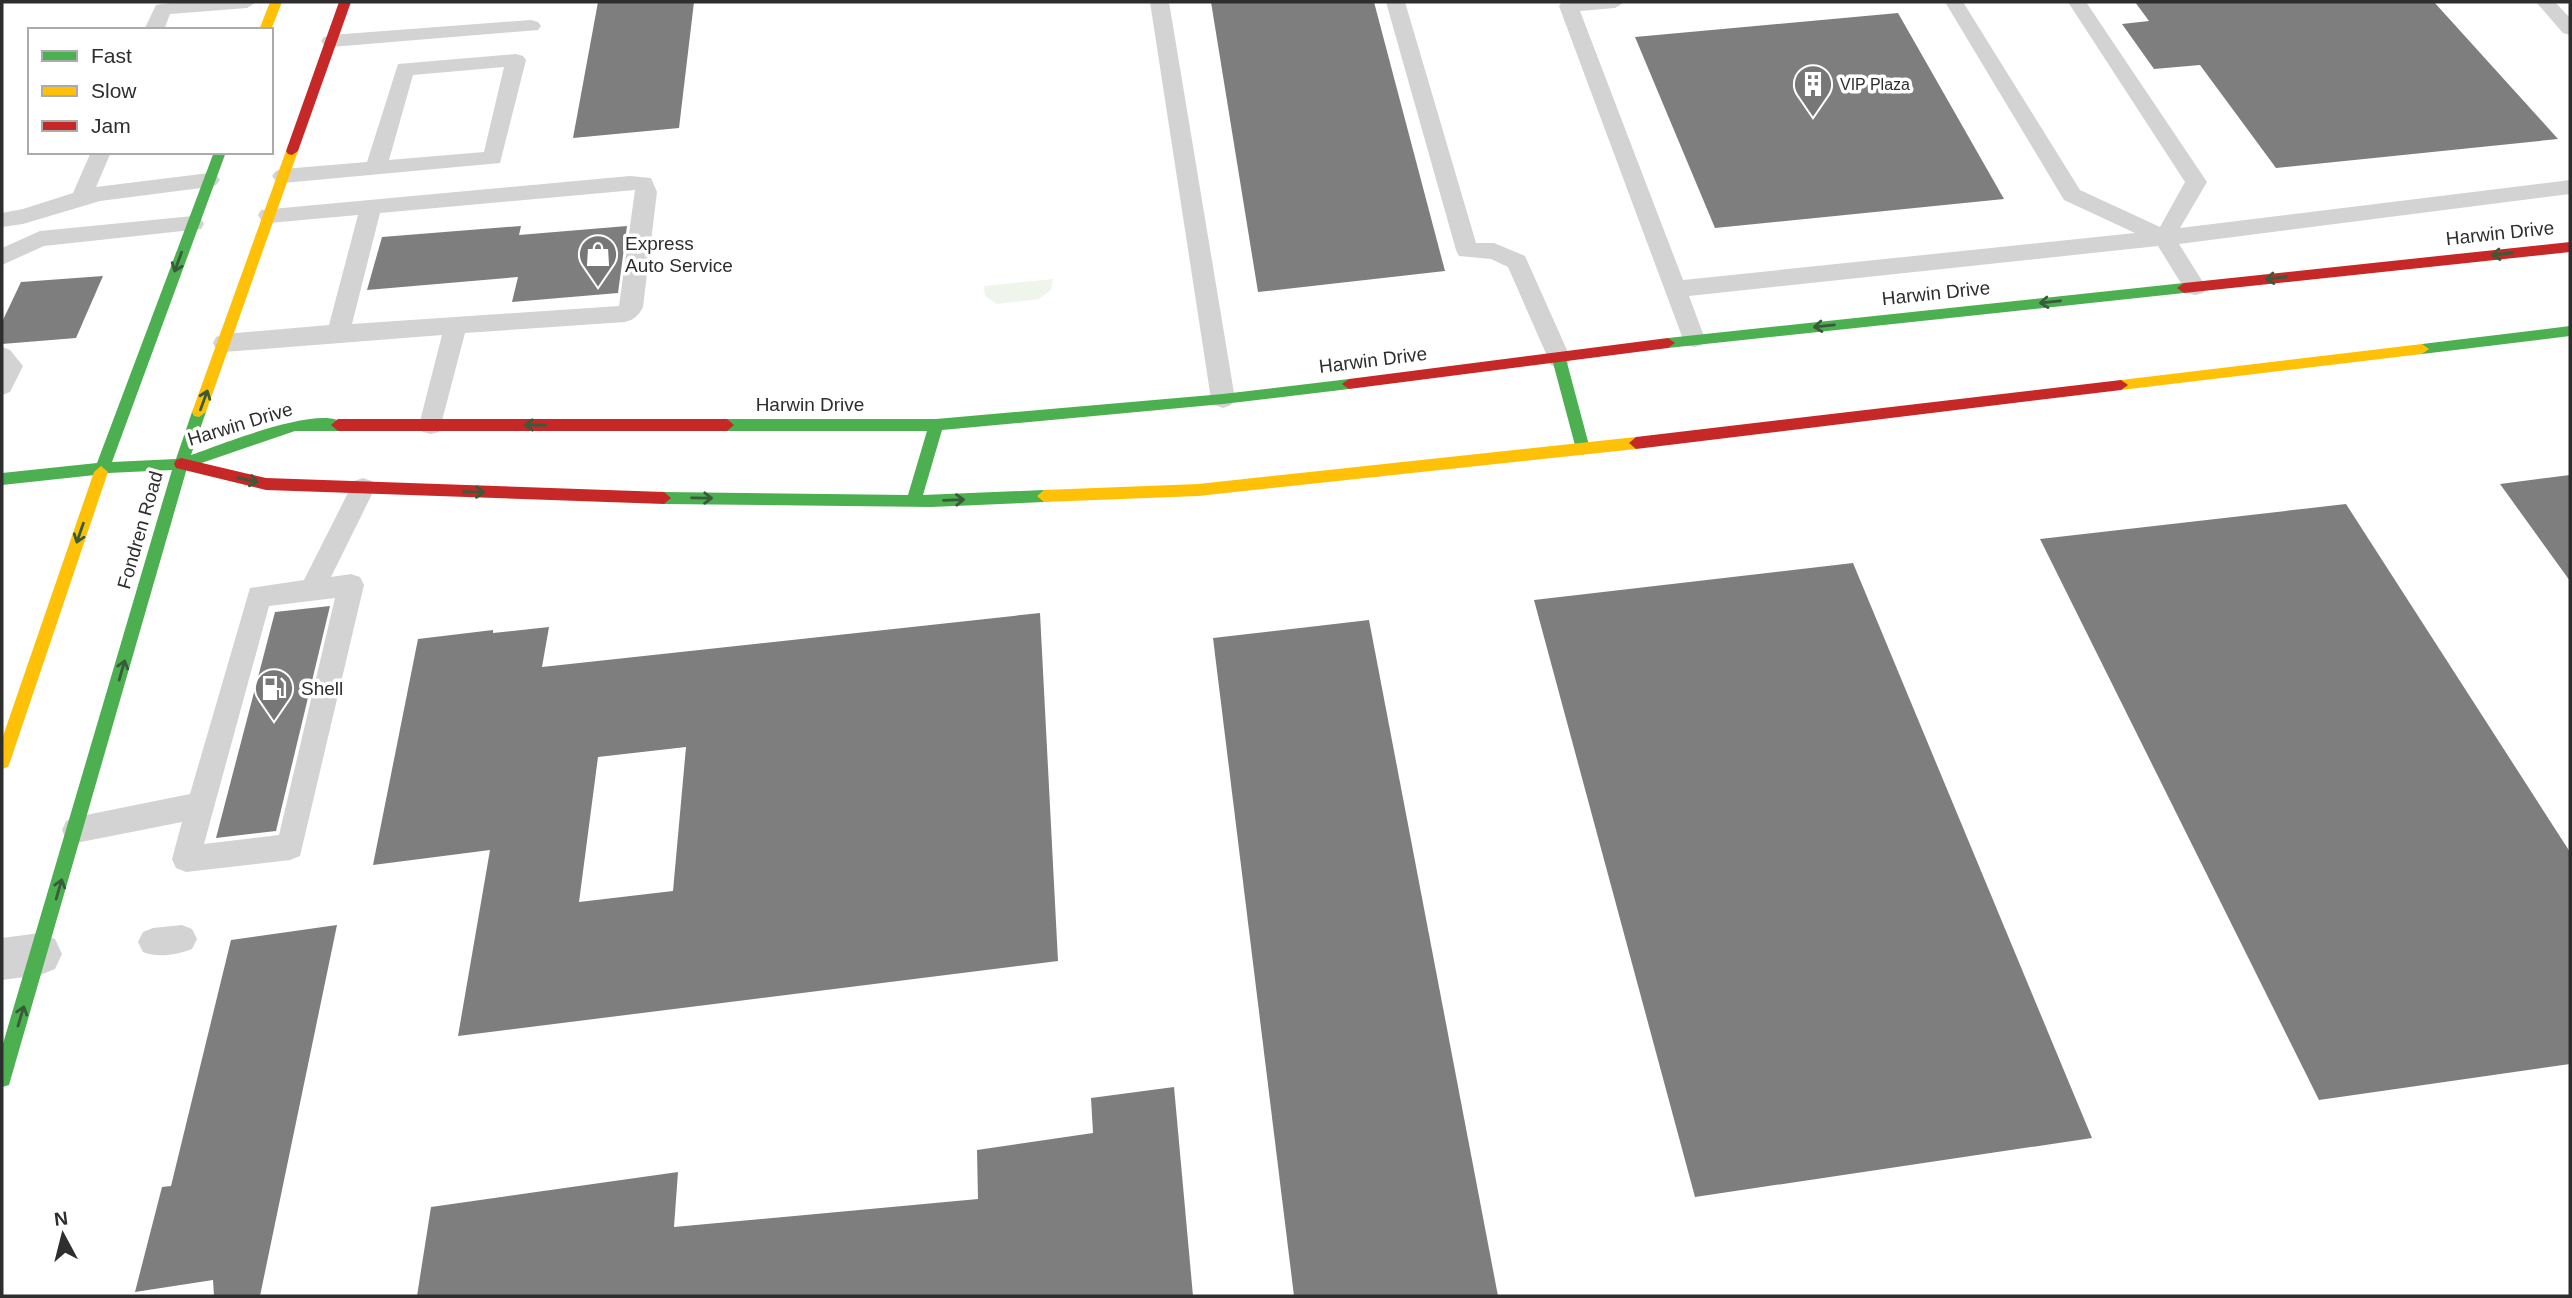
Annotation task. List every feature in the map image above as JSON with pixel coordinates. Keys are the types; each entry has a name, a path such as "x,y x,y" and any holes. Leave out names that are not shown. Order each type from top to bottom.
{"main road":[{"path":"266,28 276,2"},
{"name":"Fondren Road","path":"2,1078 21,957 76,830 181,464 345,2"},
{"path":"2,762 102,468 219,154"},
{"name":"Harwin Drive","path":"2,479 102,468 181,464 295,425 936,425 1223,399 1559,359 1694,339 2570,247"},
{"name":"Harwin Drive","path":"181,464 265,484 580,497 914,501 1198,490 1583,449 2570,331"},
{"path":"1559,359 1583,449"},
{"path":"914,501 936,425"}],"lane":[{"path":"155,28 163,9 247,2"},
{"path":"283,176 493,158 516,61 531,26 536,2"},
{"path":"1159,2 1223,399"},
{"path":"1395,2 1467,250 1494,251 1517,262 1559,359"},
{"path":"1615,2 1569,6 1694,339"},
{"path":"1954,2 2072,195 2164,238 2194,288"},
{"path":"2077,2 2196,182 2164,238"},
{"path":"2544,2 2570,29"},
{"path":"331,41 531,26"},
{"path":"338,333 378,205 405,69 516,61"},
{"path":"81,198 100,154"},
{"path":"2,220 18,219 81,198 123,189 208,180"},
{"path":"224,343 630,312 646,188 643,183 630,183 269,215"},
{"path":"1674,289 2164,238 2570,187"},
{"path":"2,257 40,239 193,224"},
{"path":"431,425 455,326"},
{"path":"2,356 10,366 2,386"},
{"path":"312,590 363,488"},
{"path":"351,585 290,847 186,859 201,805 258,596 351,585"},
{"path":"76,830 201,805"}],"shaded area":[{"path":"1053,279 1051,290 1039,299 997,304 985,296 984,286"}],"building":[{"path":"598,2 694,2 679,128 573,138"},
{"path":"1211,2 1374,2 1445,271 1258,292"},
{"path":"2135,2 2434,2 2558,139 2276,168 2200,65 2154,69 2122,24 2149,21"},
{"name":"VIP Plaza","path":"1898,13 2004,199 1715,228 1635,37"},
{"path":"521,226 519,235 627,226 618,293 512,302 518,277 367,290 382,237"},
{"path":"103,276 76,338 2,344 2,322 21,282"},
{"path":"2570,475 2570,581 2500,484"},
{"path":"2346,504 2570,852 2570,1064 2319,1100 2040,539"},
{"path":"1853,563 2092,1138 1695,1197 1534,600"},
{"name":"Shell","path":"330,606 276,831 216,838 275,612"},
{"path":"1040,613 1058,961 458,1036 490,850 373,865 418,639 493,630 493,633 549,627 542,667","holes":["686,747 673,891 579,902 598,757"]},
{"path":"1369,620 1498,1296 1294,1296 1213,638"},
{"path":"337,925 260,1296 214,1296 213,1280 135,1292 162,1187 171,1186 231,940"},
{"path":"1174,1087 1193,1296 417,1296 431,1207 678,1172 674,1227 978,1199 977,1150 1093,1133 1091,1098"}],"traffic: fast":[{"path":"101,472 219,154"},
{"path":"1668,343 2184,288"},
{"path":"2422,349 2570,331"},
{"path":"1559,359 1583,449"},
{"path":"727,425 936,425 1223,399 1349,384"},
{"path":"2,1078 181,464 199,412"},
{"path":"2,479 102,468 181,464 295,425 338,425"},
{"path":"914,501 936,425"},
{"path":"664,498 931,501 1044,496"}],"traffic: slow":[{"path":"266,28 276,2"},
{"path":"199,412 292,151"},
{"path":"2121,385 2422,349"},
{"path":"1044,496 1198,490 1636,443"},
{"path":"2,762 101,472"}],"traffic: jam":[{"path":"292,151 345,2"},
{"path":"2184,288 2570,247"},
{"path":"1349,384 1668,343"},
{"path":"1636,443 2121,385"},
{"path":"338,425 727,425"},
{"path":"181,464 266,484 664,498"}],"place":[{"name":"VIP Plaza","path":"1813,118"},
{"name":"Express Auto Service","path":"598,288"},
{"name":"Shell","path":"274,722"}]}
